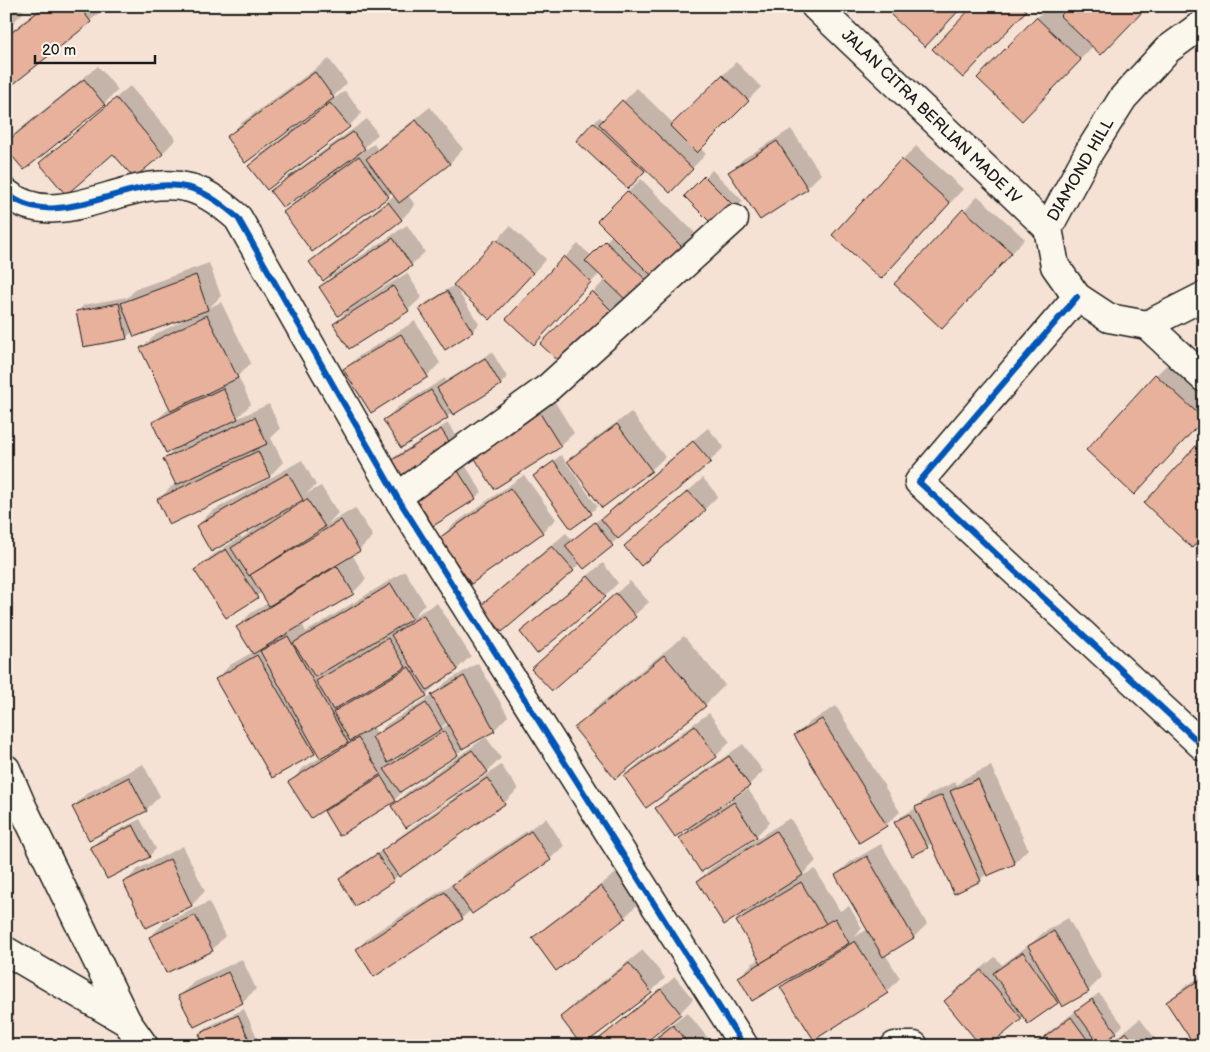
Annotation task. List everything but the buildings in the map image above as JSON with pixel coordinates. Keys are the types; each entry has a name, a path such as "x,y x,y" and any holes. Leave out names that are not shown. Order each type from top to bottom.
{"street":[{"name":"JALAN CITRA BERLIAN MADE IV","path":"815,6 1048,228"},
{"name":"DIAMOND HILL","path":"1147,325 1109,318 1077,297 1055,266 1048,228 1089,152 1123,98 1167,50 1204,23"},
{"path":"6,194 32,208 55,210 136,189 164,185 190,188 217,201 238,218 397,497 744,1046"},
{"path":"397,497 549,387 734,219"},
{"path":"1204,296 1147,325 1204,378"},
{"path":"1077,297 920,482 1204,747"},
{"path":"6,769 14,812 127,1022 144,1046"},
{"path":"6,950 127,1022"},
{"path":"895,1046 914,1046"}],"cycle path":[{"path":"6,193 27,205 49,208 72,206 143,188 167,185 190,188 203,193 238,218 397,497 744,1046"},
{"path":"1077,297 919,482 1204,747"}]}
